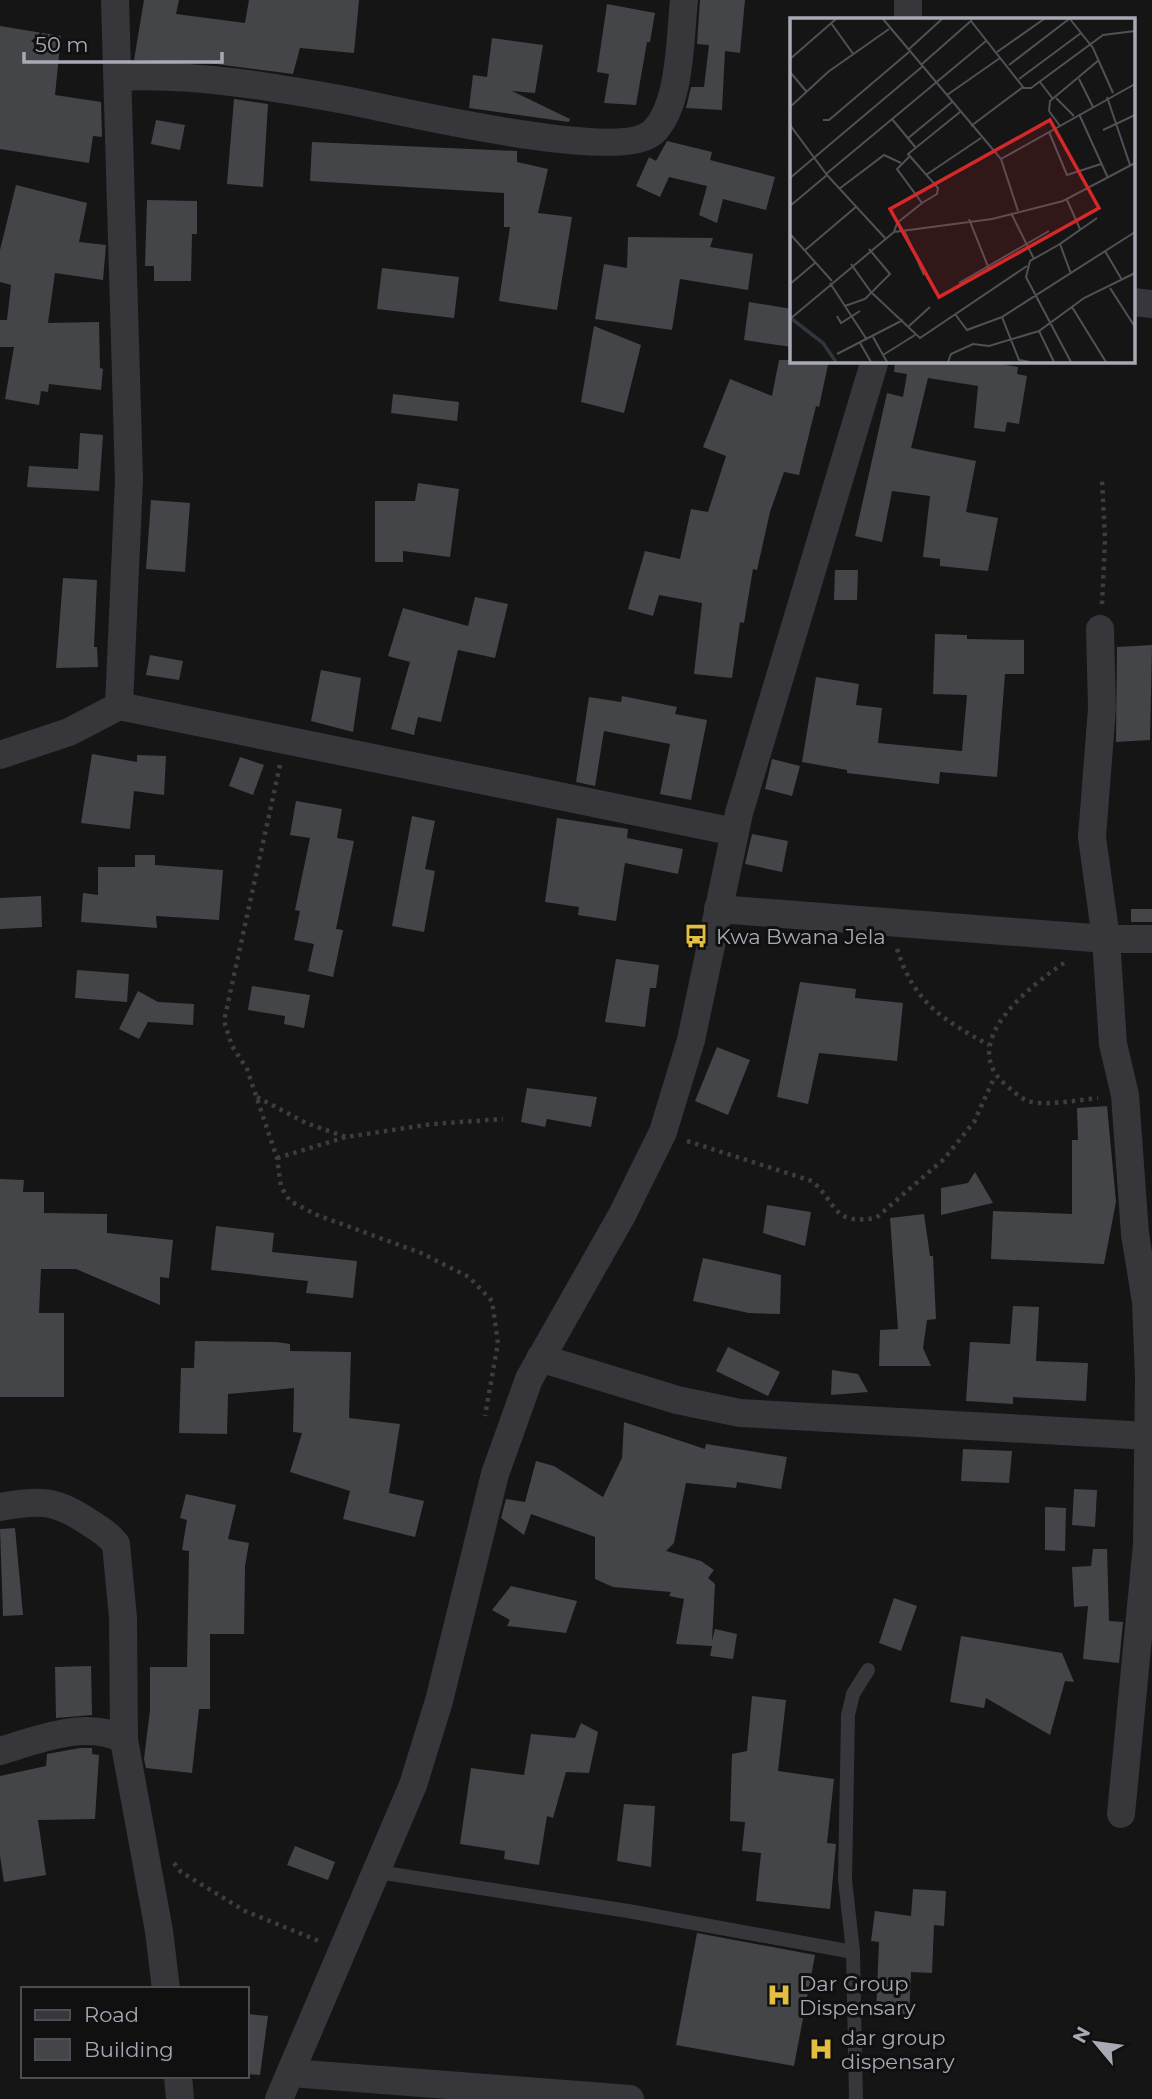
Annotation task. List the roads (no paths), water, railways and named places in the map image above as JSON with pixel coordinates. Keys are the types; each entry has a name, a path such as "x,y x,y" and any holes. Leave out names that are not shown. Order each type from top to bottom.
{"street":[{"path":"115,0 129,479 119,706"},
{"path":"118,77 153,75 201,79 355,102 452,124 610,143 637,141 653,132 670,102 677,74 684,0"},
{"path":"908,0 908,18"},
{"path":"1134,302 1152,304"},
{"path":"279,2099 413,1785 439,1701 495,1474 529,1379 622,1215 663,1132 691,1040 735,832 874,362"},
{"path":"1100,629 1102,708 1092,837 1105,940 1113,1044 1125,1095 1135,1234 1146,1301 1149,1436 1147,1544 1121,1814"},
{"path":"0,755 69,732 119,706 735,832"},
{"path":"718,909 891,920 1105,940 1152,939"},
{"path":"540,1358 677,1401 740,1413 1149,1436"},
{"path":"0,1507 33,1501 52,1502 72,1510 116,1544 122,1618 124,1740 159,1931 166,1987"},
{"path":"0,1751 73,1732 101,1730 124,1740"},
{"path":"291,2073 630,2099"},
{"path":"178,2078 180,2099"}],"lane":[{"path":"856,2099 853,1952 845,1880 848,1715 853,1695 868,1670"},
{"path":"378,1872 628,1911 853,1952"}],"place":[{"name":"Kwa Bwana Jela","path":"696,936"},
{"name":"Dar Group Dispensary","path":"779,1995"},
{"name":"dar group dispensary","path":"821,2049"}]}
